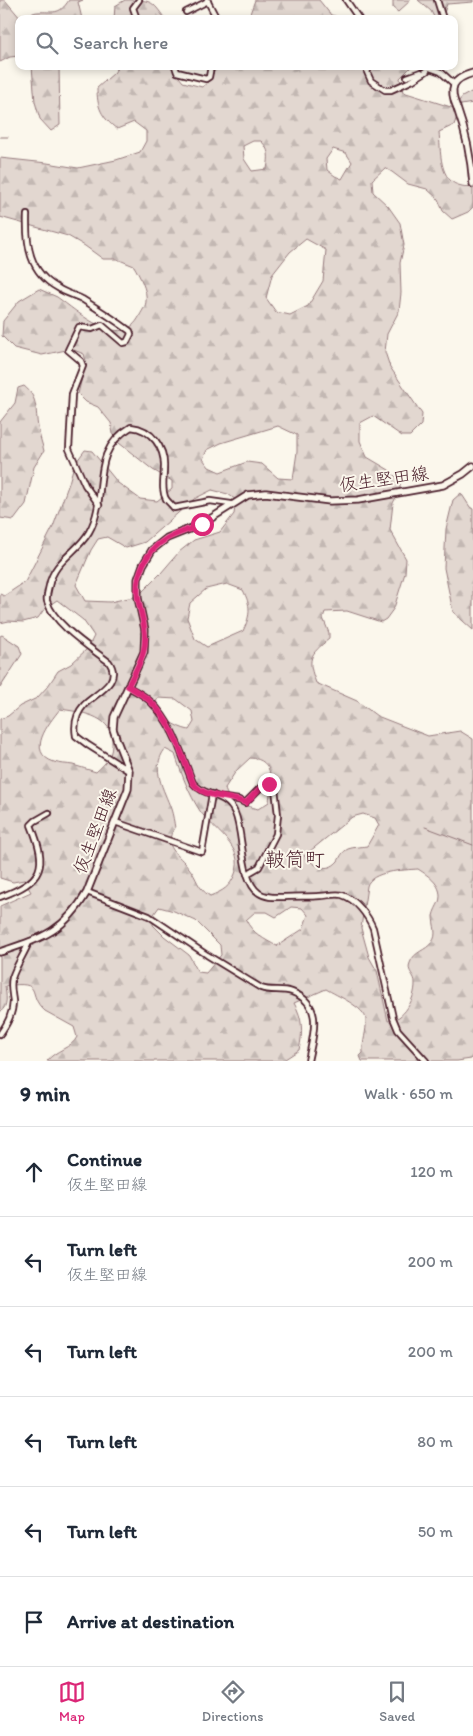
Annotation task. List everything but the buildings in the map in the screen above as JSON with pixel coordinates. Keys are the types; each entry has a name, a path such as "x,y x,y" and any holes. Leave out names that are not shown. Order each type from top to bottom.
{"main road":[{"path":"473,73 461,78 454,84 453,97 466,133 473,184"},
{"name":"仮生堅田線","path":"0,952 28,942 61,926 81,902 87,892 128,789 129,772 113,729 114,717 144,652 145,640 137,588 143,564 152,550 167,538 202,524 248,494 266,493 330,501 358,500 443,485 473,466"}],"street":[{"path":"136,15 133,6 139,0"},
{"path":"186,12 208,0 215,15"},
{"path":"346,0 356,15"},
{"path":"437,0 442,15"},
{"path":"177,70 177,72 206,79 209,77 210,70"},
{"path":"368,70 371,81 385,90 389,90 396,88 423,70"},
{"path":"407,77 422,70"},
{"path":"435,70 441,72 454,84"},
{"path":"27,215 29,252 36,268 44,278 60,290 81,298 130,331 131,334 127,342 123,343 102,325 92,329 79,327 68,350 81,361 83,366 72,394 69,449 85,485 99,505"},
{"path":"129,772 88,746 76,736 75,728 78,714 83,706 105,688 113,674 112,667 109,662 84,643 59,620 49,607 47,599 50,582 55,570 64,558 82,542 89,532 99,505 103,461 107,451 118,437 132,427 140,428 152,435 161,450 164,465 163,485 166,498 174,508 210,501 231,504"},
{"path":"128,686 154,704 171,730 193,783 197,788 222,798 239,800 246,803 265,786 272,785 275,788 278,815 276,834 259,867 248,874"},
{"path":"115,822 202,852 212,794"},
{"path":"222,798 232,806 236,815 249,881 259,894 272,898 342,895 360,908 370,920 393,1018 398,1030 426,1061"},
{"path":"0,898 29,884 41,867 41,855 31,825 35,820 49,813"},
{"path":"87,892 149,916 261,988 267,991 292,992 310,1004 315,1017 308,1061"},
{"path":"0,1034 6,1025 12,1008 11,987 15,970 28,942"}],"green space":[{"path":"0,0 5,0 18,15 15,15 15,56 0,62"},
{"path":"69,0 83,0 78,2 81,15 29,15 36,12 59,11"},
{"path":"125,0 146,1 157,8 162,15 114,15 115,6"},
{"path":"255,0 319,0 331,15 249,15"},
{"path":"393,0 411,0 398,12 393,8"},
{"path":"418,0 473,0 473,2 447,4 443,15 433,15"},
{"path":"32,70 59,70 60,125 51,131 40,119 35,102"},
{"path":"116,70 175,70 183,82 202,87 215,70 408,70 400,78 403,92 454,108 462,97 473,91 473,103 461,105 454,125 439,132 442,164 445,172 454,183 468,187 473,185 473,207 468,212 452,219 443,211 438,199 427,189 408,184 385,168 372,180 373,192 388,206 400,223 404,245 400,263 401,293 399,311 387,334 385,352 390,367 422,414 421,425 410,436 402,436 373,416 360,423 360,441 367,457 389,470 400,481 400,490 393,503 390,530 406,559 405,573 394,608 386,619 381,622 347,611 325,612 323,618 329,633 329,639 317,649 311,663 316,683 357,701 377,716 428,736 460,731 473,739 473,1057 471,1059 457,1061 362,1061 360,1056 363,1053 365,1015 356,1006 326,989 294,1003 301,1026 299,1050 282,1061 47,1061 54,1054 75,1041 77,1037 74,1027 45,1011 39,1005 33,990 26,985 5,986 6,1004 0,1012 0,906 31,892 24,880 13,882 0,878 0,719 37,698 58,671 71,664 88,648 94,636 83,620 57,600 45,608 38,618 23,622 9,621 0,623 0,594 4,596 25,582 53,527 74,465 85,450 92,451 118,483 140,499 157,501 172,489 172,481 153,470 114,439 111,423 98,407 86,402 78,394 86,361 84,354 71,349 42,355 14,348 2,336 3,321 19,301 39,289 57,297 99,326 111,330 122,330 132,326 145,307 146,293 134,266 117,259 103,259 68,236 0,217 0,158 78,168 116,160 140,152 146,141 146,131 134,122 117,129 101,111 97,88","holes":["253,141 261,141 266,147 268,154 267,169 252,171 244,159 243,146","333,149 346,153 352,162 342,179 327,170 326,159","306,239 326,250 323,281 308,306 290,315 276,312 266,298 272,275 290,252","278,426 297,435 297,452 293,479 278,478 262,464 247,462 220,472 209,467 203,459 207,450 221,443","212,490 228,494 236,500 234,514 220,532 194,540 179,552 138,596 110,602 85,601 76,585 91,550 98,539 107,537 126,548 145,542 194,499","227,584 243,590 248,601 248,620 243,631 207,647 195,639 187,618 190,603 206,589","158,698 176,699 192,711 194,722 189,730 179,727 165,718 155,704","60,709 85,713 100,720 110,731 112,739 110,754 106,762 96,772 54,762 45,757 40,745 50,722","165,749 175,754 192,798 200,811 227,840 236,855 237,864 233,878 226,888 210,896 202,889 192,872 171,845 171,835 175,828 172,811 158,772","250,758 258,759 268,768 271,780 269,802 258,809 233,800 226,793 225,788 236,771","363,814 375,818 379,825 367,846 348,849 334,865 325,868 320,867 304,856 352,817","418,869 434,882 439,891 439,902 433,916 434,939 414,956 409,966 415,981 413,996 408,1008 399,1017 388,1021 377,971 369,957 361,928 367,886 370,881 381,874","159,907 174,911 196,921 220,945 221,955 206,973 198,972 189,955 153,925 154,914","291,907 302,908 308,915 303,929 277,946 259,936 246,920 255,912 267,912 276,917"]},
{"path":"24,386 32,395 36,405 38,430 44,451 34,467 26,504 14,520 0,518 0,422 15,403 18,388"},
{"path":"461,493 473,509 473,630 453,612 444,568 446,529 453,500"},
{"path":"2,635 19,646 22,654 0,688 0,636"}],"waterway":[{"path":"0,137 8,137"},
{"path":"425,827 473,845"}],"district":[{"name":"鞁筒町","path":"295,859"}],"route":[{"path":"202,524 167,538 152,550 143,564 137,588 145,630 144,652 128,686 154,704 162,715 171,730 193,783 197,788 222,798 239,800 246,803 260,788 269,784"}]}
